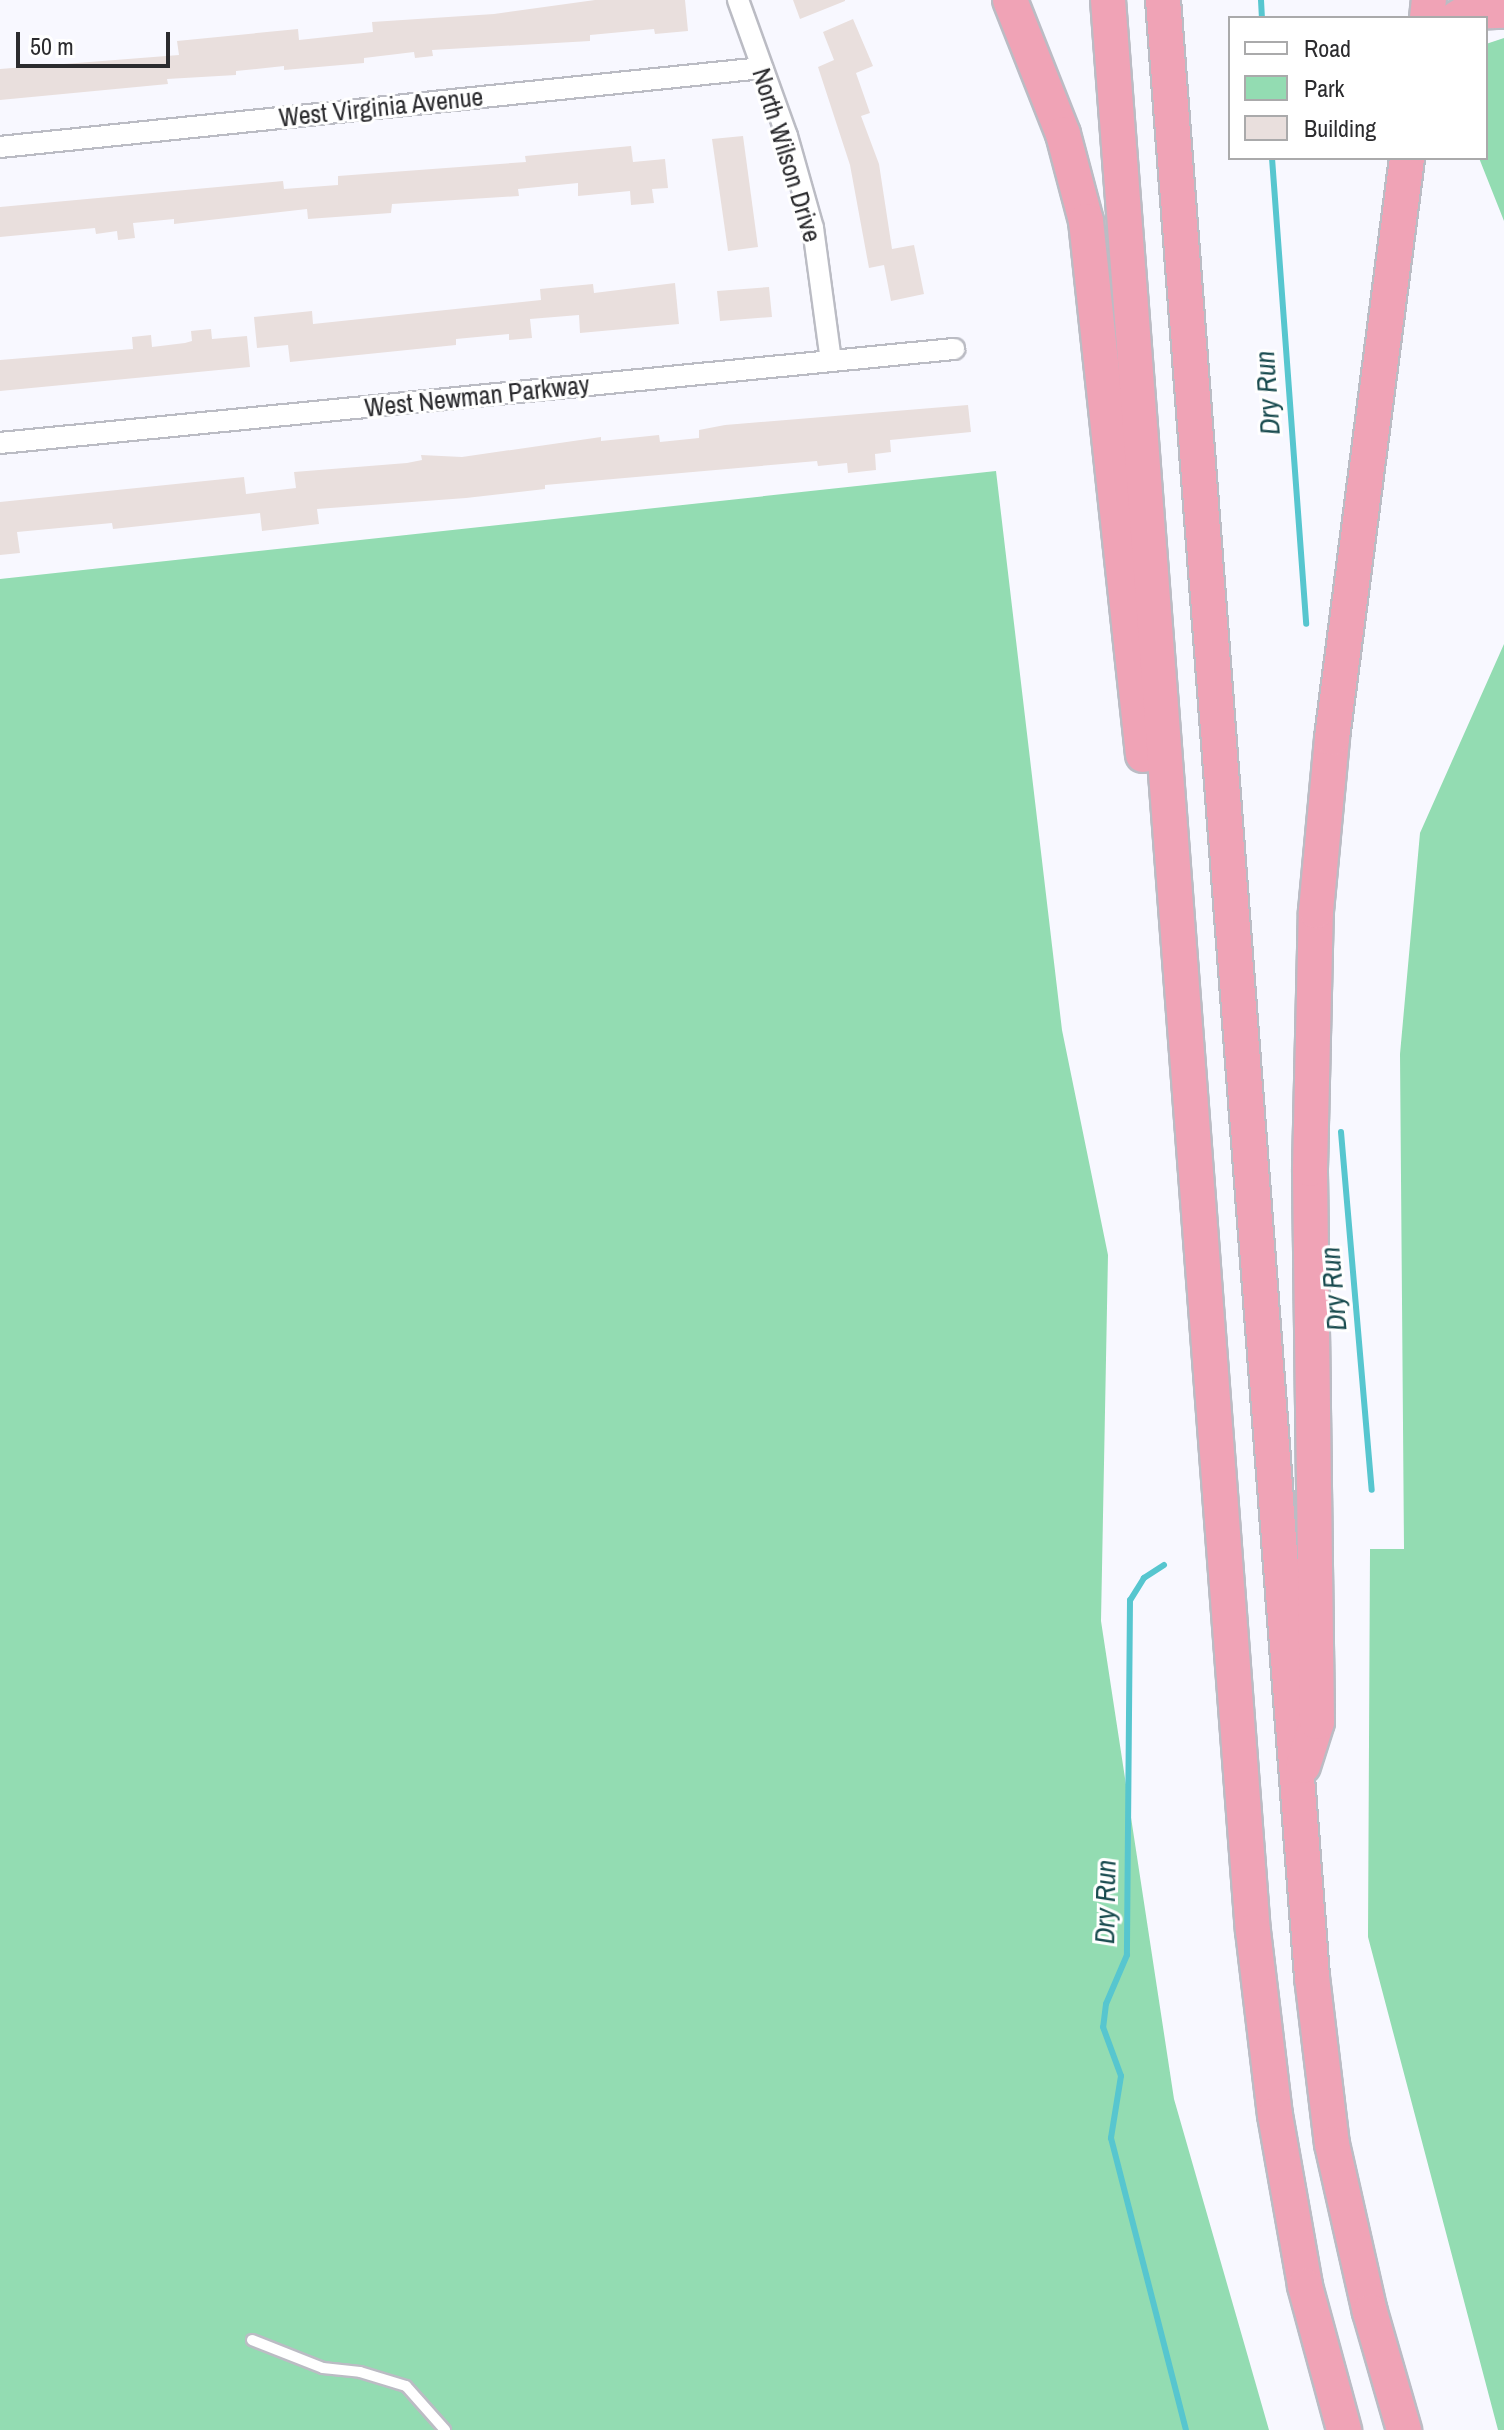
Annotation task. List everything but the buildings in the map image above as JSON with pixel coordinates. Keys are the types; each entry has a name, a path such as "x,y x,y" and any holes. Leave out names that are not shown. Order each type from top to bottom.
{"highway":[{"path":"1010,0 1063,134 1093,259 1205,1299"},
{"path":"1108,0 1261,2000 1305,2286 1344,2430"},
{"path":"1163,0 1298,1786 1332,2144 1370,2312 1404,2430"},
{"path":"1460,16 1467,12 1504,11"},
{"path":"1298,1786 1317,1722 1310,1169 1317,895 1407,160"}],"street":[{"name":"North Wilson Drive","path":"738,0 813,228 831,361"},
{"name":"West Virginia Avenue","path":"0,147 762,68"},
{"name":"West Newman Parkway","path":"0,443 954,349"}],"lane":[{"path":"252,2340 323,2368 406,2386 445,2430"}],"green space":[{"path":"1504,38 1504,221 1480,160 1488,160 1488,43"},
{"path":"996,471 1062,1030 1108,1255 1101,1621 1174,2099 1269,2430 0,2430 0,579"},
{"path":"1504,644 1504,2430 1498,2430 1368,1937 1370,1549 1404,1549 1400,1054 1420,833"}],"waterway":[{"name":"Dry Run","path":"1261,0 1262,16"},
{"name":"Dry Run","path":"1272,160 1306,624"},
{"name":"Dry Run","path":"1341,1132 1372,1490"},
{"name":"Dry Run","path":"1164,1565 1144,1578 1130,1600 1127,1955 1106,2004 1103,2027 1121,2076 1111,2138 1186,2430"}]}
